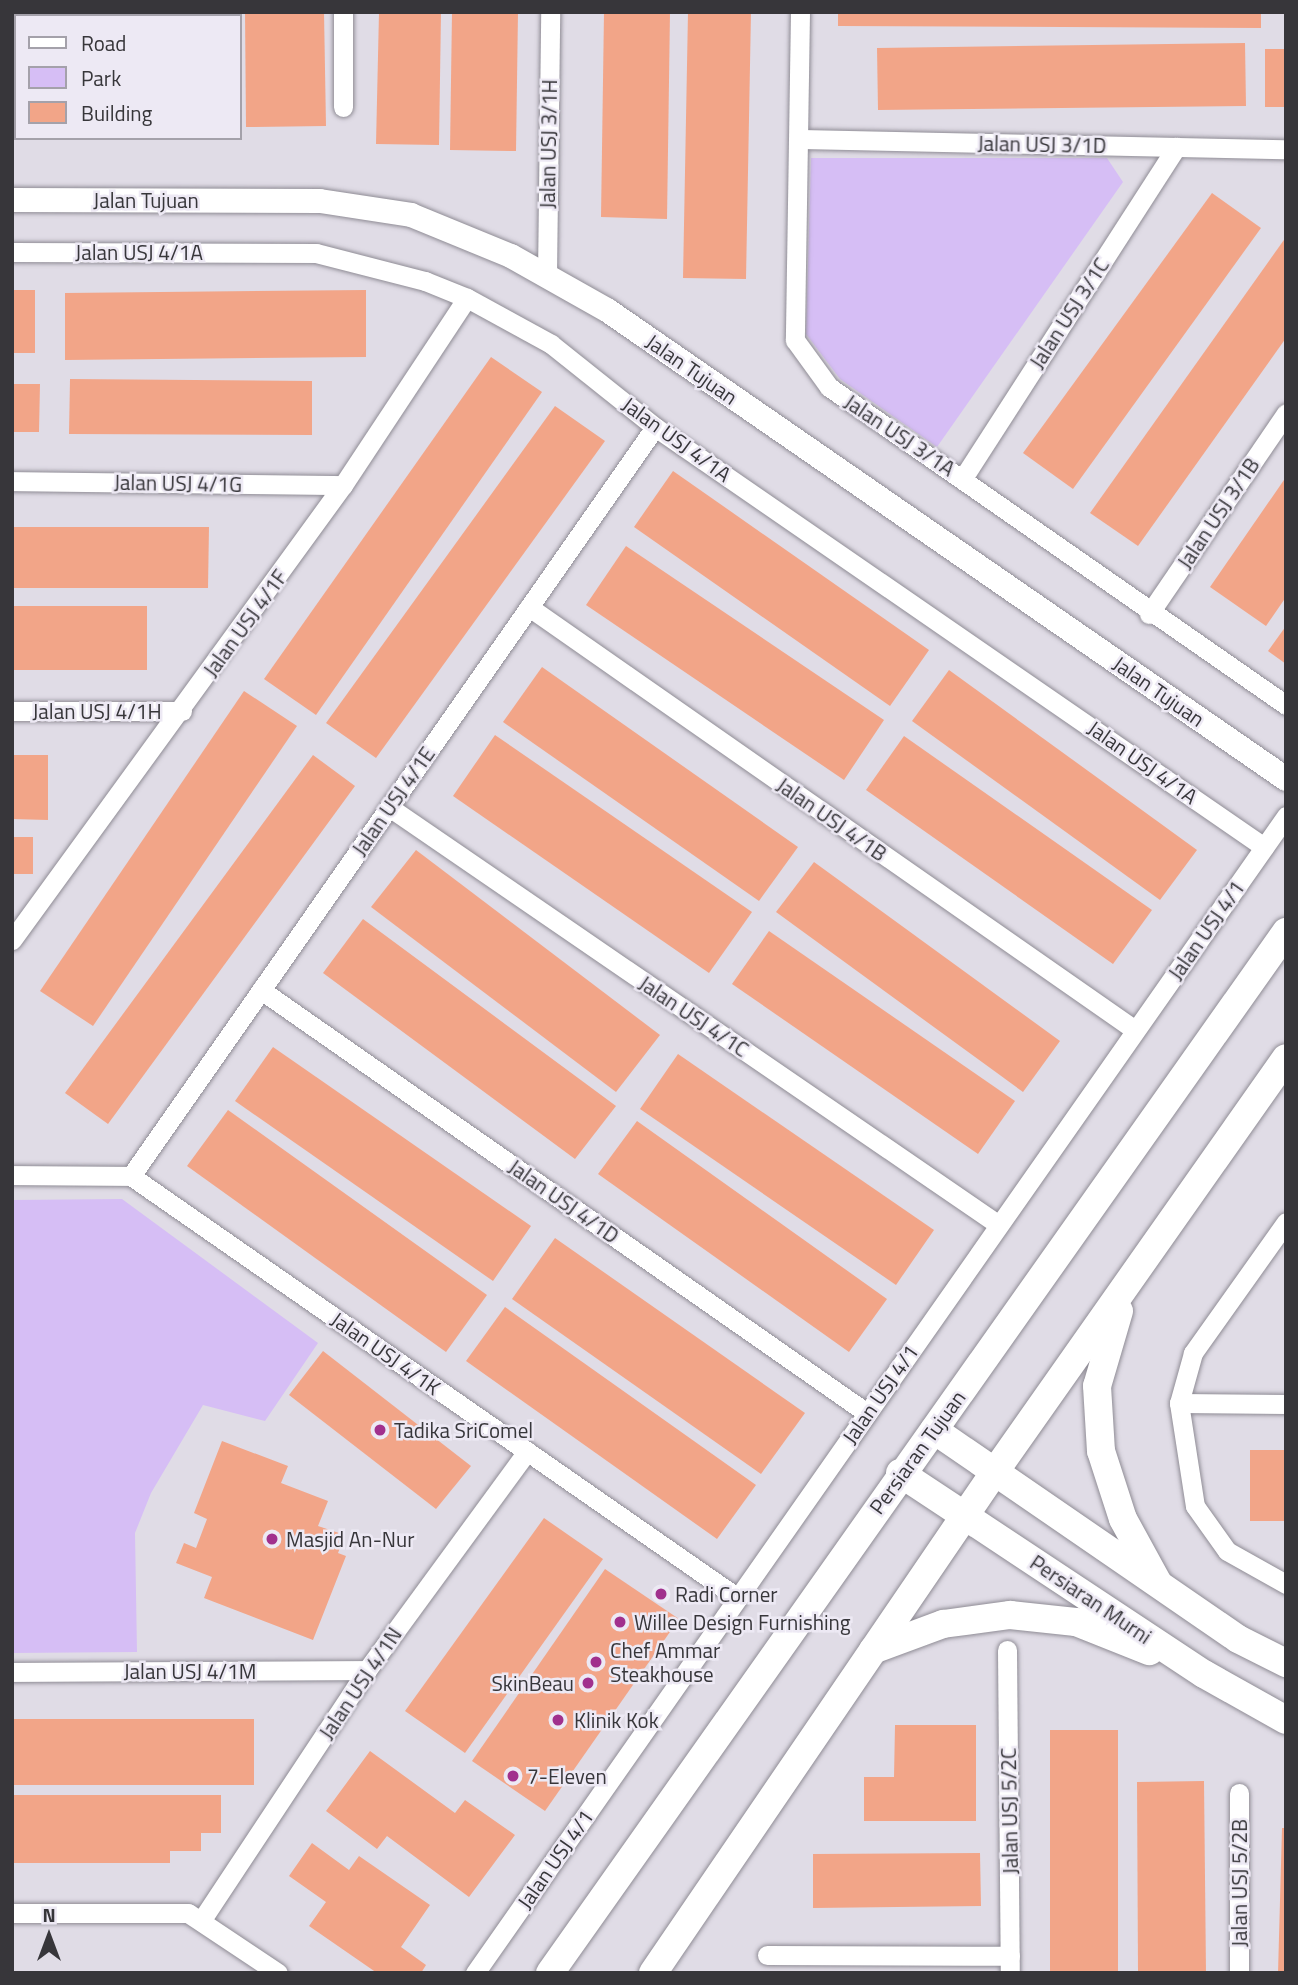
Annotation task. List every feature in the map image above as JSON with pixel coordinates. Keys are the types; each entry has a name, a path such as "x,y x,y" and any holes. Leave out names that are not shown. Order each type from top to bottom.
{"main road":[{"name":"Persiaran Tujuan","path":"550,1973 900,1473 934,1430 1286,933"},
{"path":"653,1973 994,1473 1125,1291 1286,1058"},
{"path":"1125,1291 1097,1386 1101,1451 1123,1519 1160,1587"},
{"path":"934,1430 1238,1639 1286,1663"},
{"name":"Persiaran Murni","path":"900,1473 1204,1674 1286,1720"},
{"path":"873,1650 943,1624 1010,1615 1076,1622 1204,1674"}],"street":[{"path":"343,12 343,107"},
{"name":"Jalan USJ 3/1H","path":"547,276 550,12"},
{"name":"Jalan USJ 3/1A","path":"800,12 795,340 829,387 963,478 1149,614 1286,705"},
{"name":"Jalan USJ 3/1D","path":"799,139 1286,149"},
{"name":"Jalan USJ 3/1C","path":"963,478 1176,147"},
{"name":"Jalan Tujuan","path":"12,200 320,201 411,215 511,256 607,310 1286,779"},
{"name":"Jalan USJ 4/1A","path":"12,252 316,253 425,281 467,298 551,344 656,427 1264,847"},
{"name":"Jalan USJ 4/1F","path":"12,940 344,485 467,298"},
{"name":"Jalan USJ 3/1B","path":"1149,614 1286,413"},
{"name":"Jalan USJ 4/1E","path":"131,1175 656,427"},
{"name":"Jalan USJ 4/1G","path":"12,481 344,485"},
{"name":"Jalan USJ 4/1B","path":"529,607 1135,1030"},
{"name":"Jalan USJ 4/1H","path":"12,711 181,711"},
{"name":"Jalan USJ 4/1C","path":"389,807 999,1225"},
{"name":"Jalan USJ 4/1","path":"475,1973 1286,816"},
{"name":"Jalan USJ 4/1D","path":"261,990 867,1413"},
{"path":"12,1175 131,1175"},
{"name":"Jalan USJ 4/1K","path":"131,1175 738,1598"},
{"path":"1286,1222 1194,1353 1179,1403 1195,1506 1227,1551 1286,1584"},
{"path":"1179,1403 1286,1404"},
{"name":"Jalan USJ 4/1N","path":"201,1921 367,1670 527,1451"},
{"name":"Jalan USJ 5/2C","path":"1007,1650 1010,1964"},
{"name":"Jalan USJ 4/1M","path":"12,1672 367,1670"},
{"name":"Jalan USJ 5/2B","path":"1239,1793 1239,1973"},
{"path":"12,1913 188,1913 278,1973"},
{"path":"766,1955 1010,1964"}],"green space":[{"path":"811,158 1107,158 1123,182 937,447 840,379 806,334"},
{"path":"122,1199 318,1343 265,1421 203,1405 151,1493 135,1533 137,1652 12,1653 12,1200"}],"building":[{"path":"12,12 28,12 14,14 14,71"},
{"path":"102,12 102,14 39,14"},
{"path":"173,12 233,12 233,14"},
{"path":"245,12 324,12 326,126 246,127"},
{"path":"379,12 441,12 439,145 376,144"},
{"path":"452,12 518,12 516,151 450,150"},
{"path":"604,12 670,12 667,219 601,217"},
{"path":"688,12 751,12 746,279 683,278"},
{"path":"838,12 1261,12 1261,28 838,26"},
{"path":"1245,43 1246,106 878,110 877,48"},
{"path":"1265,49 1286,49 1286,107 1265,107"},
{"path":"1212,193 1261,228 1073,489 1023,453"},
{"path":"1286,237 1286,338 1138,546 1090,513"},
{"path":"12,290 35,290 35,353 12,353"},
{"path":"366,290 366,357 65,360 65,293"},
{"path":"491,357 542,392 316,715 264,679"},
{"path":"70,379 312,381 312,435 69,434"},
{"path":"12,384 40,384 39,432 12,432"},
{"path":"555,406 605,441 376,758 326,723"},
{"path":"673,471 929,650 890,706 634,527"},
{"path":"1286,477 1286,597 1266,626 1210,587"},
{"path":"12,527 209,527 208,588 12,588"},
{"path":"626,546 884,720 844,780 586,605"},
{"path":"12,606 147,606 147,670 12,670"},
{"path":"1286,626 1286,664 1268,651"},
{"path":"542,667 798,847 759,901 503,722"},
{"path":"949,670 1197,850 1160,900 912,721"},
{"path":"244,691 297,726 93,1026 40,991"},
{"path":"495,735 752,912 709,973 453,796"},
{"path":"904,736 1152,910 1113,964 866,790"},
{"path":"12,755 48,755 48,820 12,819"},
{"path":"313,755 355,786 108,1124 65,1093"},
{"path":"12,837 33,837 33,874 12,874"},
{"path":"416,850 660,1035 616,1092 371,907"},
{"path":"814,862 1060,1041 1023,1092 776,912"},
{"path":"363,919 616,1106 575,1159 323,973"},
{"path":"769,931 1015,1101 978,1154 732,984"},
{"path":"273,1047 531,1226 493,1281 235,1101"},
{"path":"678,1054 934,1230 896,1285 640,1109"},
{"path":"228,1110 487,1295 446,1352 187,1166"},
{"path":"637,1121 887,1299 849,1352 598,1174"},
{"path":"555,1238 805,1413 761,1474 512,1299"},
{"path":"505,1307 756,1485 717,1539 466,1361"},
{"name":"Tadika SriComel","path":"323,1351 471,1466 436,1509 289,1395"},
{"name":"Masjid An-Nur","path":"222,1441 288,1466 281,1483 328,1501 318,1526 345,1535 338,1553 346,1556 313,1640 204,1598 212,1577 176,1563 184,1543 196,1548 207,1519 194,1513"},
{"path":"1250,1450 1286,1450 1286,1521 1250,1521"},
{"path":"544,1518 603,1559 465,1753 405,1711"},
{"path":"605,1569 679,1619 545,1811 472,1761"},
{"path":"12,1719 254,1719 254,1785 12,1785"},
{"path":"895,1725 976,1725 976,1821 864,1821 864,1777 894,1777"},
{"path":"1050,1730 1118,1730 1118,1973 1050,1973"},
{"path":"370,1751 455,1813 465,1800 515,1835 469,1897 387,1836 377,1849 326,1811"},
{"path":"1204,1781 1206,1973 1138,1973 1137,1782"},
{"path":"12,1795 221,1795 221,1833 201,1833 201,1851 170,1851 170,1863 12,1863"},
{"path":"1282,1828 1286,1828 1286,1973 1278,1973"},
{"path":"312,1843 349,1870 359,1856 430,1905 401,1947 426,1965 421,1973 377,1973 309,1926 326,1902 289,1876"},
{"path":"980,1853 981,1906 813,1908 813,1854"}],"place":[{"name":"Tadika SriComel","path":"380,1430"},
{"name":"Masjid An-Nur","path":"272,1539"},
{"name":"Radi Corner","path":"661,1594"},
{"name":"Willee Design Furnishing","path":"620,1622"},
{"name":"Chef Ammar Steakhouse","path":"596,1662"},
{"name":"SkinBeau","path":"588,1683"},
{"name":"Klinik Kok","path":"558,1720"},
{"name":"7-Eleven","path":"513,1776"}]}
